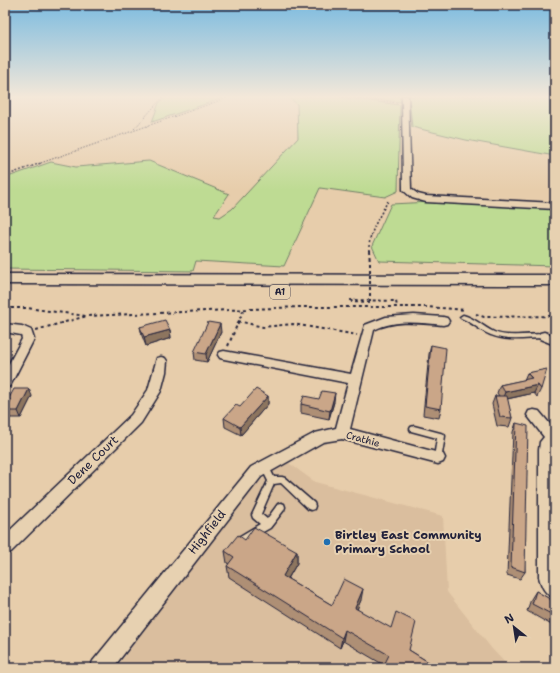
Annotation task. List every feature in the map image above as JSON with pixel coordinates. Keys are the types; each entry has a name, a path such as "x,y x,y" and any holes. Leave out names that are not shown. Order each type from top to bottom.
{"highway":[{"name":"A1","path":"5,279 555,280"},
{"name":"A1","path":"5,291 555,292"}],"street":[{"path":"407,127 408,190 415,196 436,200 555,206"},
{"name":"Crathie","path":"438,458 342,433 368,337 369,328 378,322 427,312 443,321"},
{"path":"5,328 22,330 27,333 28,339 5,383"},
{"path":"224,355 356,380"},
{"name":"Dene Court","path":"5,546 136,419 154,392 160,372 161,361"},
{"path":"534,415 554,438 547,442 546,450 548,577 550,584 555,589"},
{"name":"Highfield","path":"100,668 256,472 269,474 320,437 342,433"}],"lane":[{"path":"463,317 469,318 485,330 497,335 550,339"},
{"path":"414,429 441,436 438,458"},
{"path":"267,525 256,515 269,474 282,480 311,506"},
{"path":"243,539 267,525 281,507"}],"path":[{"path":"133,131 136,127"},
{"path":"5,176 143,127"},
{"path":"388,201 378,218 369,245 370,263 370,295 370,303 352,302 351,300 366,300 374,300 396,301 397,307"},
{"path":"5,308 27,308 87,316 244,309 397,307 427,312 463,309 468,312"},
{"path":"224,355 244,309"},
{"path":"474,313 484,317 555,316"},
{"path":"27,333 87,316"},
{"path":"238,321 263,327 293,324 368,337"}],"shaded area":[{"name":"Birtley East Community Primary School","path":"286,461 315,482 443,516 447,592 492,649 510,668 116,668 227,518 253,487"}],"green space":[{"path":"298,127 399,127 398,191 385,197 320,188 284,266 196,261 193,271 5,269 5,178 51,162 76,167 149,161 229,194 214,216 220,217 232,209 298,138"},
{"path":"414,127 555,127 555,156 466,140"},
{"path":"430,202 555,209 555,266 379,261 372,246 391,204"}],"building":[{"path":"165,320 170,330 144,337 140,327"},
{"path":"208,322 220,324 206,354 194,352"},
{"path":"431,345 446,348 441,409 425,406"},
{"path":"547,369 541,389 538,385 505,392 500,385 532,378 527,373"},
{"path":"14,389 29,389 18,411 6,411 11,400 8,400"},
{"path":"256,389 268,396 240,427 224,418 236,405 240,407"},
{"path":"322,391 335,393 330,411 301,404 304,396 319,399"},
{"path":"495,396 507,396 512,418 500,417"},
{"path":"516,423 528,426 525,572 511,567"},
{"path":"254,527 297,551 283,576 332,605 344,579 363,589 355,608 391,628 396,612 416,622 409,650 438,668 389,668 384,665 389,655 345,630 342,638 227,566 234,557 225,551 238,535 245,540"},
{"path":"536,591 555,602 555,616 532,604"}],"place":[{"name":"Birtley East Community Primary School","path":"327,542"}]}
